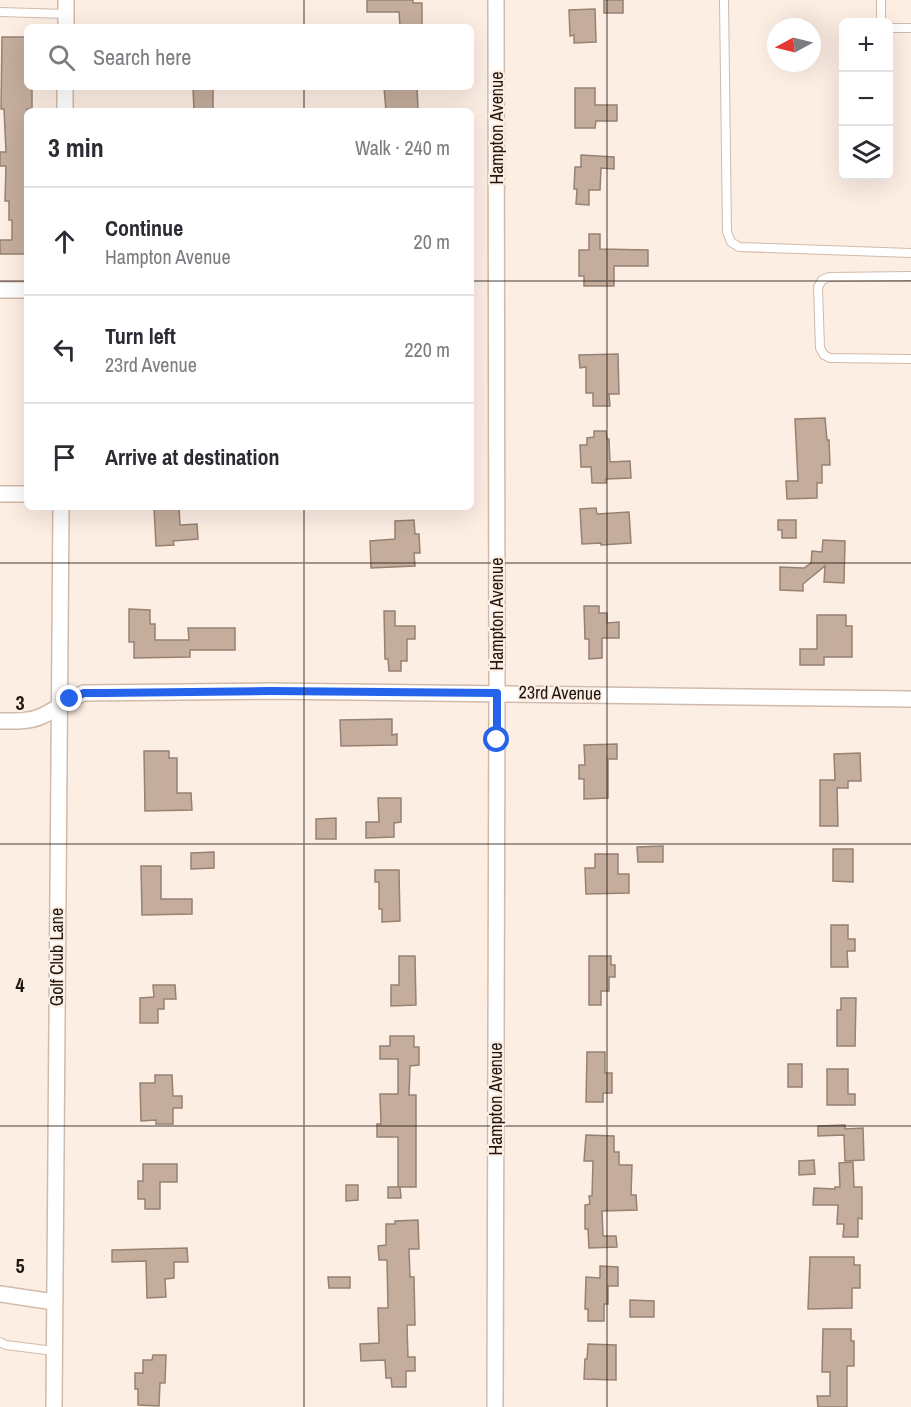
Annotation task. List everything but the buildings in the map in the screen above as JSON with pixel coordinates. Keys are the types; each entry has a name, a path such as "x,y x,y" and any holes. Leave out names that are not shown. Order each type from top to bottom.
{"street":[{"name":"Hampton Avenue","path":"495,1407 496,0"},
{"path":"65,90 65,108"},
{"path":"0,290 24,290"},
{"path":"0,494 24,494"},
{"name":"Golf Club Lane","path":"54,1407 58,706 62,510"},
{"name":"23rd Avenue","path":"0,722 22,721 41,716 84,693 270,691 911,699"},
{"path":"0,1294 54,1302"}],"lane":[{"path":"724,0 727,232 730,243 739,247 911,253"},
{"path":"881,0 881,18"},
{"path":"0,12 66,14"},
{"path":"893,28 911,28"},
{"path":"911,276 829,277 822,279 818,286 820,348 824,355 830,358 911,359"},
{"path":"0,1342 6,1345 54,1351"}],"route":[{"path":"70,699 84,693 270,691 497,693 497,740"}]}
